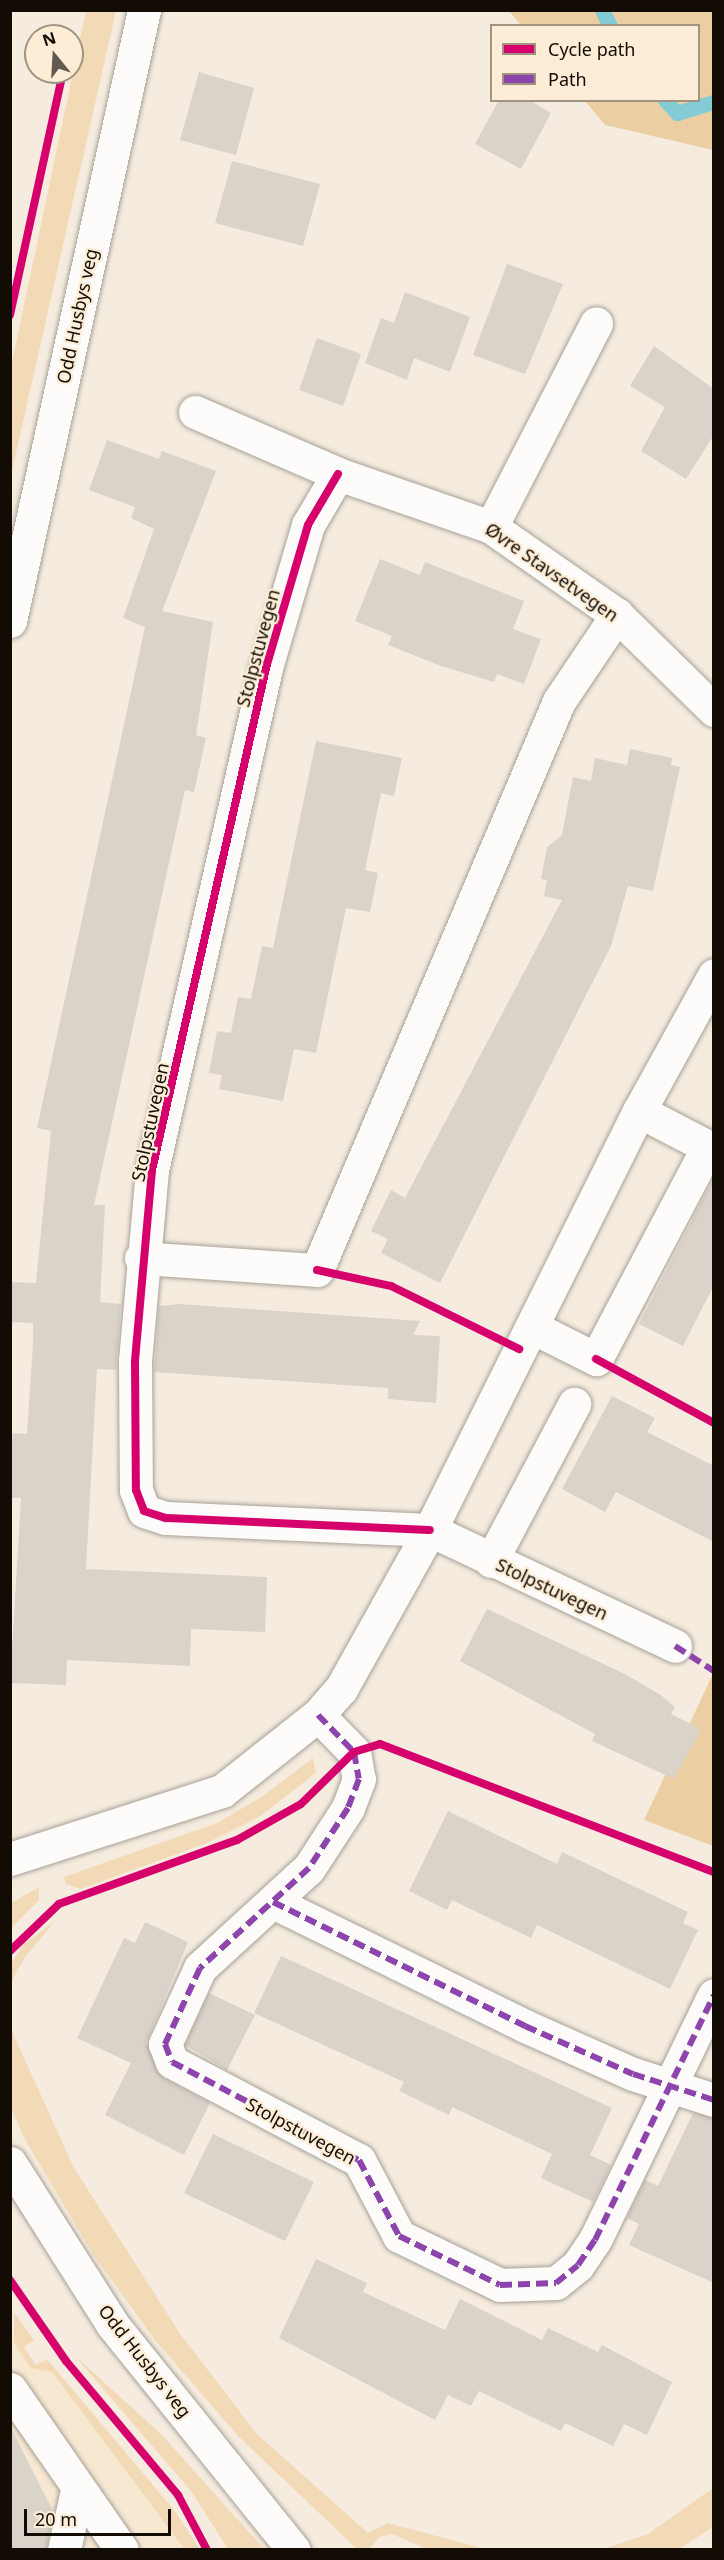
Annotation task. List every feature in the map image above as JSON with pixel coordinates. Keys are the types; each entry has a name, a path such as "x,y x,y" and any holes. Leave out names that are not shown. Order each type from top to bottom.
{"street":[{"name":"Odd Husbys veg","path":"10,621 144,10"},
{"path":"491,527 596,324"},
{"name":"Øvre Stavsetvegen","path":"195,412 338,474 491,527 617,615 714,711"},
{"name":"Stolpstuvegen","path":"338,474 308,525 267,664 152,1170 141,1258 135,1478 144,1511 166,1518 430,1530 491,1561 675,1646"},
{"path":"141,1258 317,1270 559,701 617,615"},
{"path":"10,1859 176,1810 222,1791 318,1715 342,1689 430,1530 639,1111 714,975"},
{"path":"532,1327 596,1359 711,1148 639,1111"},
{"path":"491,1561 574,1404"},
{"name":"Stolpstuvegen","path":"318,1715 354,1752 360,1779 348,1808 309,1868 200,1968 165,2044 172,2062 359,2160 399,2236 500,2285 556,2283 578,2265 670,2087 714,1995"},
{"path":"273,1902 525,2026 670,2087 714,2100"},
{"name":"Odd Husbys veg","path":"10,2163 112,2324 273,2519 294,2550"},
{"path":"10,2389 41,2431 77,2490 122,2550"},
{"path":"64,2550 77,2490"},
{"name":"Odd Husbys veg","path":"273,2519 320,2550"}],"shaded area":[{"path":"86,11 116,11 11,475 11,367 71,84 84,84 83,24"},
{"path":"509,11 713,11 713,150 605,125 586,102 700,102 700,24 520,24"},
{"path":"713,1674 713,1846 644,1820"},
{"path":"313,1758 316,1773 259,1817 207,1843 81,1889 66,1884 64,1877 217,1823 263,1796"},
{"path":"39,1887 39,1900 11,1928 11,1903"},
{"path":"55,1921 25,1957 11,1982 11,1963 24,1944"},
{"path":"10,2027 74,2168 181,2335 257,2434 368,2533 388,2523 485,2549 427,2549 392,2534 380,2537 369,2549 357,2549 238,2436 155,2340 93,2254 27,2143 11,2109"},
{"path":"10,2306 14,2343 31,2368 52,2372 184,2549 11,2549"},
{"path":"14,2312 34,2340 24,2347 36,2365 47,2359 174,2510 200,2549 184,2549 52,2372 31,2368 14,2343"},
{"path":"74,2355 162,2435 264,2549 228,2549 191,2491"},
{"path":"713,2488 713,2527 679,2549 603,2549 648,2534"}],"building":[{"path":"199,72 254,88 236,155 180,140"},
{"path":"498,102 532,102 551,113 521,169 475,144"},
{"path":"232,161 320,184 303,246 215,223"},
{"path":"507,264 563,284 525,374 473,355"},
{"path":"405,292 470,317 450,372 414,358 407,380 365,363 381,318 394,323"},
{"path":"317,338 361,354 343,406 299,390"},
{"path":"654,346 714,389 714,435 686,479 641,451 665,407 630,386"},
{"path":"107,440 159,459 162,451 216,471 162,611 213,622 196,735 206,738 194,792 185,790 94,1205 105,1205 100,1302 121,1304 116,1370 97,1369 86,1569 267,1577 265,1632 191,1629 190,1666 67,1660 66,1685 10,1683 21,1498 10,1498 10,1451 13,1433 27,1434 33,1323 10,1322 10,1282 36,1283 51,1131 37,1128 145,627 123,618 154,529 131,518 135,507 89,490"},
{"path":"380,559 420,575 425,562 524,601 513,629 541,639 524,684 497,674 494,682 441,666 388,645 392,636 355,621"},
{"path":"316,741 402,758 394,796 381,793 365,870 378,873 370,912 346,908 316,1053 294,1049 283,1101 219,1089 222,1075 209,1073 217,1031 231,1033 238,997 251,999 262,946 273,948"},
{"path":"630,749 672,758 671,765 680,767 653,891 628,886 611,946 440,1283 381,1253 388,1239 371,1231 391,1190 405,1198 562,900 544,896 547,880 541,879 547,847 562,835 573,777 591,781 595,758 627,765"},
{"path":"714,1177 714,1285 683,1346 639,1324"},
{"path":"179,1304 420,1321 413,1335 440,1336 436,1403 388,1399 388,1388 154,1372 159,1306"},
{"path":"612,1396 655,1418 647,1432 714,1466 714,1542 616,1492 605,1512 562,1489"},
{"path":"487,1609 627,1675 662,1696 675,1707 671,1714 701,1729 674,1779 592,1741 595,1734 460,1661"},
{"path":"448,1811 557,1864 562,1852 688,1912 683,1923 698,1930 670,1989 537,1925 531,1938 452,1900 447,1910 409,1891"},
{"path":"145,1922 188,1942 146,2043 163,2078 210,2103 184,2155 105,2115 131,2063 77,2038 124,1938 135,1943"},
{"path":"281,1956 612,2108 590,2155 611,2165 593,2202 541,2178 552,2154 452,2107 449,2115 399,2091 404,2082 254,2013"},
{"path":"209,1993 255,2015 227,2070 185,2045"},
{"path":"693,2113 714,2118 714,2283 629,2245 639,2224 627,2218 645,2180 658,2186"},
{"path":"213,2134 314,2182 285,2241 184,2193"},
{"path":"316,2259 367,2283 363,2292 445,2330 460,2299 542,2340 548,2328 598,2352 602,2345 672,2382 647,2435 624,2424 613,2446 565,2423 561,2431 479,2391 471,2406 448,2395 435,2420 279,2338"},
{"path":"10,2426 53,2511 46,2550 10,2550"}],"waterway":[{"path":"602,10 609,24"},
{"path":"667,102 677,113 714,102"}],"marked path":[{"path":"675,1646 714,1671"},
{"path":"318,1715 354,1752 359,1779 348,1808 309,1868 200,1968 165,2044 172,2062 359,2160 399,2236 500,2285 556,2283 578,2265 595,2240 714,1995"},
{"path":"273,1902 525,2026 633,2074 714,2100"}],"cycle path":[{"path":"10,315 60,84"},
{"path":"338,474 308,525 267,664 152,1170 135,1362 136,1490 144,1511 166,1518 430,1530"},
{"path":"317,1270 391,1286 519,1349"},
{"path":"596,1359 714,1423"},
{"path":"10,1951 59,1904 237,1840 301,1804 354,1752 380,1744 714,1872"},
{"path":"10,2280 66,2361 178,2495 207,2550"}]}
